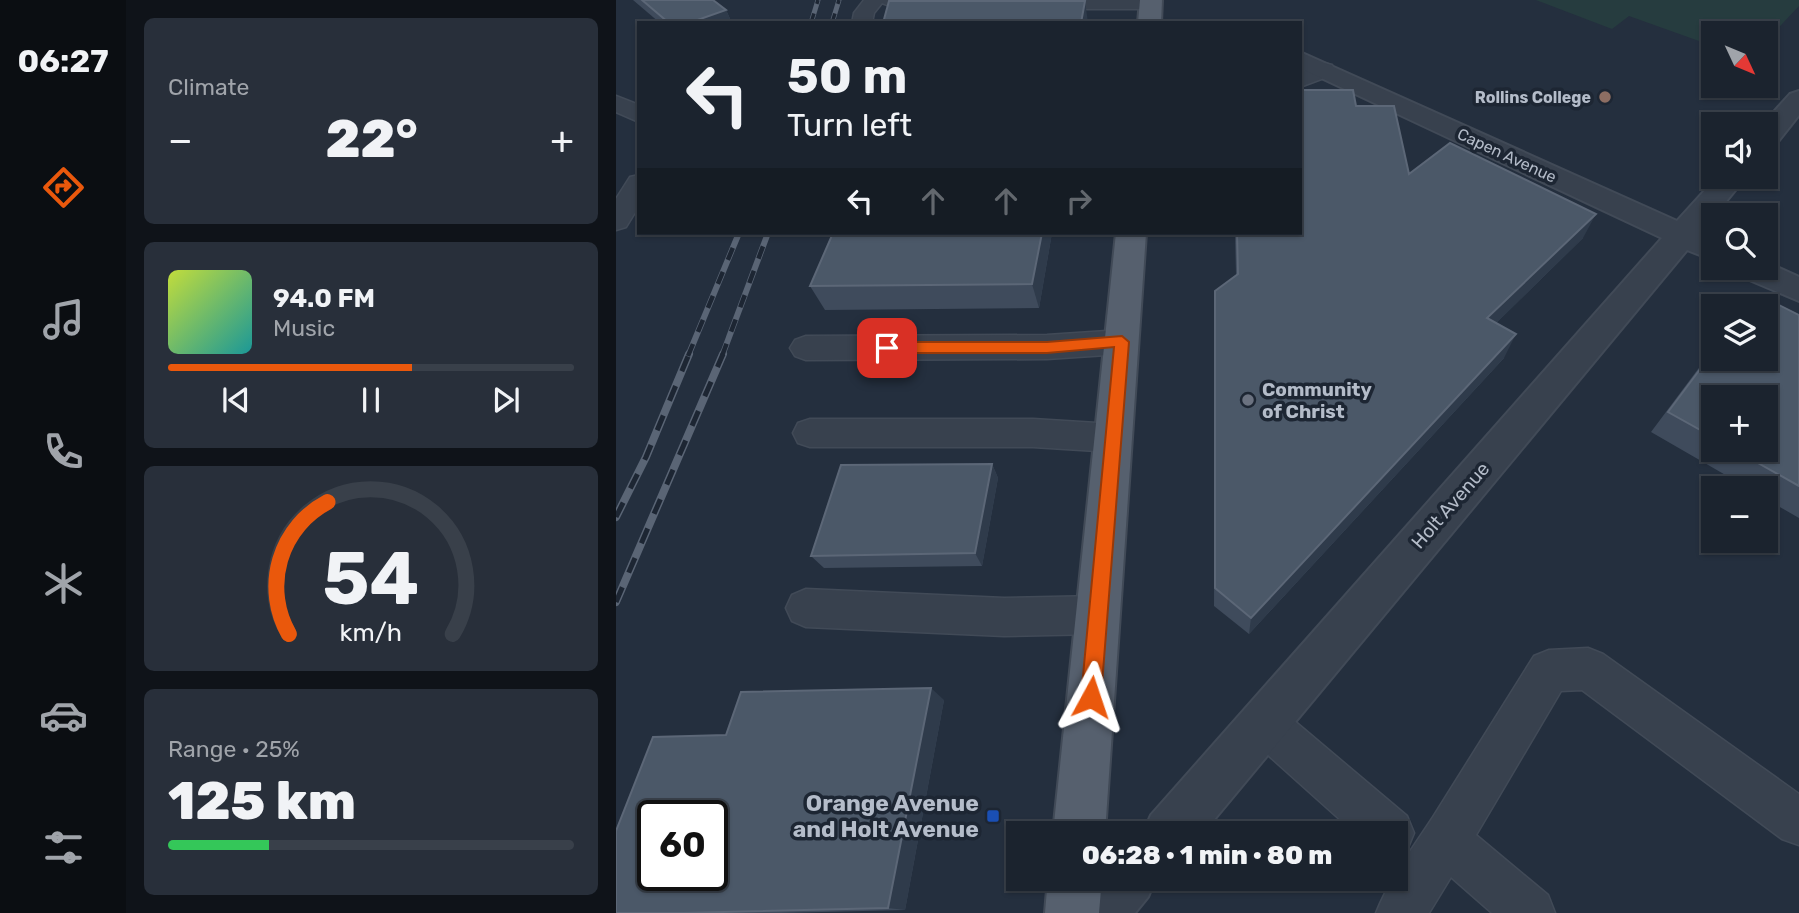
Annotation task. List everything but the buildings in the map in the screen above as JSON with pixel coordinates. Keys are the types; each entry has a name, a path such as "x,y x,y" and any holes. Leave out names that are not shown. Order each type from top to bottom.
{"main road":[{"path":"1080,821 1131,235"},
{"path":"1072,913 1074,891"}],"street":[{"name":"Capen Avenue","path":"1308,70 1697,243"},
{"path":"1778,124 1799,99"},
{"name":"Holt Avenue","path":"1178,821 1697,243 1726,189"},
{"path":"1777,280 1799,290"},
{"path":"1100,913 1118,891"}],"lane":[{"path":"862,21 864,13 874,0"},
{"path":"890,0 969,4"},
{"path":"1022,4 1151,9"},
{"path":"616,103 637,114"},
{"path":"616,221 637,186"},
{"path":"806,348 1047,347 1122,342"},
{"path":"810,433 1033,433 1113,438"},
{"path":"806,608 1004,617 1098,615"},
{"path":"1401,913 1423,849 1549,671 1588,669 1799,822"},
{"path":"1264,723 1376,821"},
{"path":"1423,849 1530,913"}],"green space":[{"path":"1536,0 1799,0 1799,6 1778,28 1778,21 1701,21 1701,42 1629,16 1612,29"}],"railway":[{"path":"812,21 818,0"},
{"path":"833,21 839,0"},
{"path":"688,356 738,235"},
{"path":"722,356 767,235"},
{"path":"616,517 646,457 689,354"},
{"path":"616,602 723,354"}],"place":[{"name":"Rollins College","path":"1605,97"},
{"name":"Community of Christ","path":"1248,400"},
{"name":"Orange Avenue and Holt Avenue","path":"993,816"}],"route":[{"path":"887,348 1047,347 1122,342 1091,697"}]}
